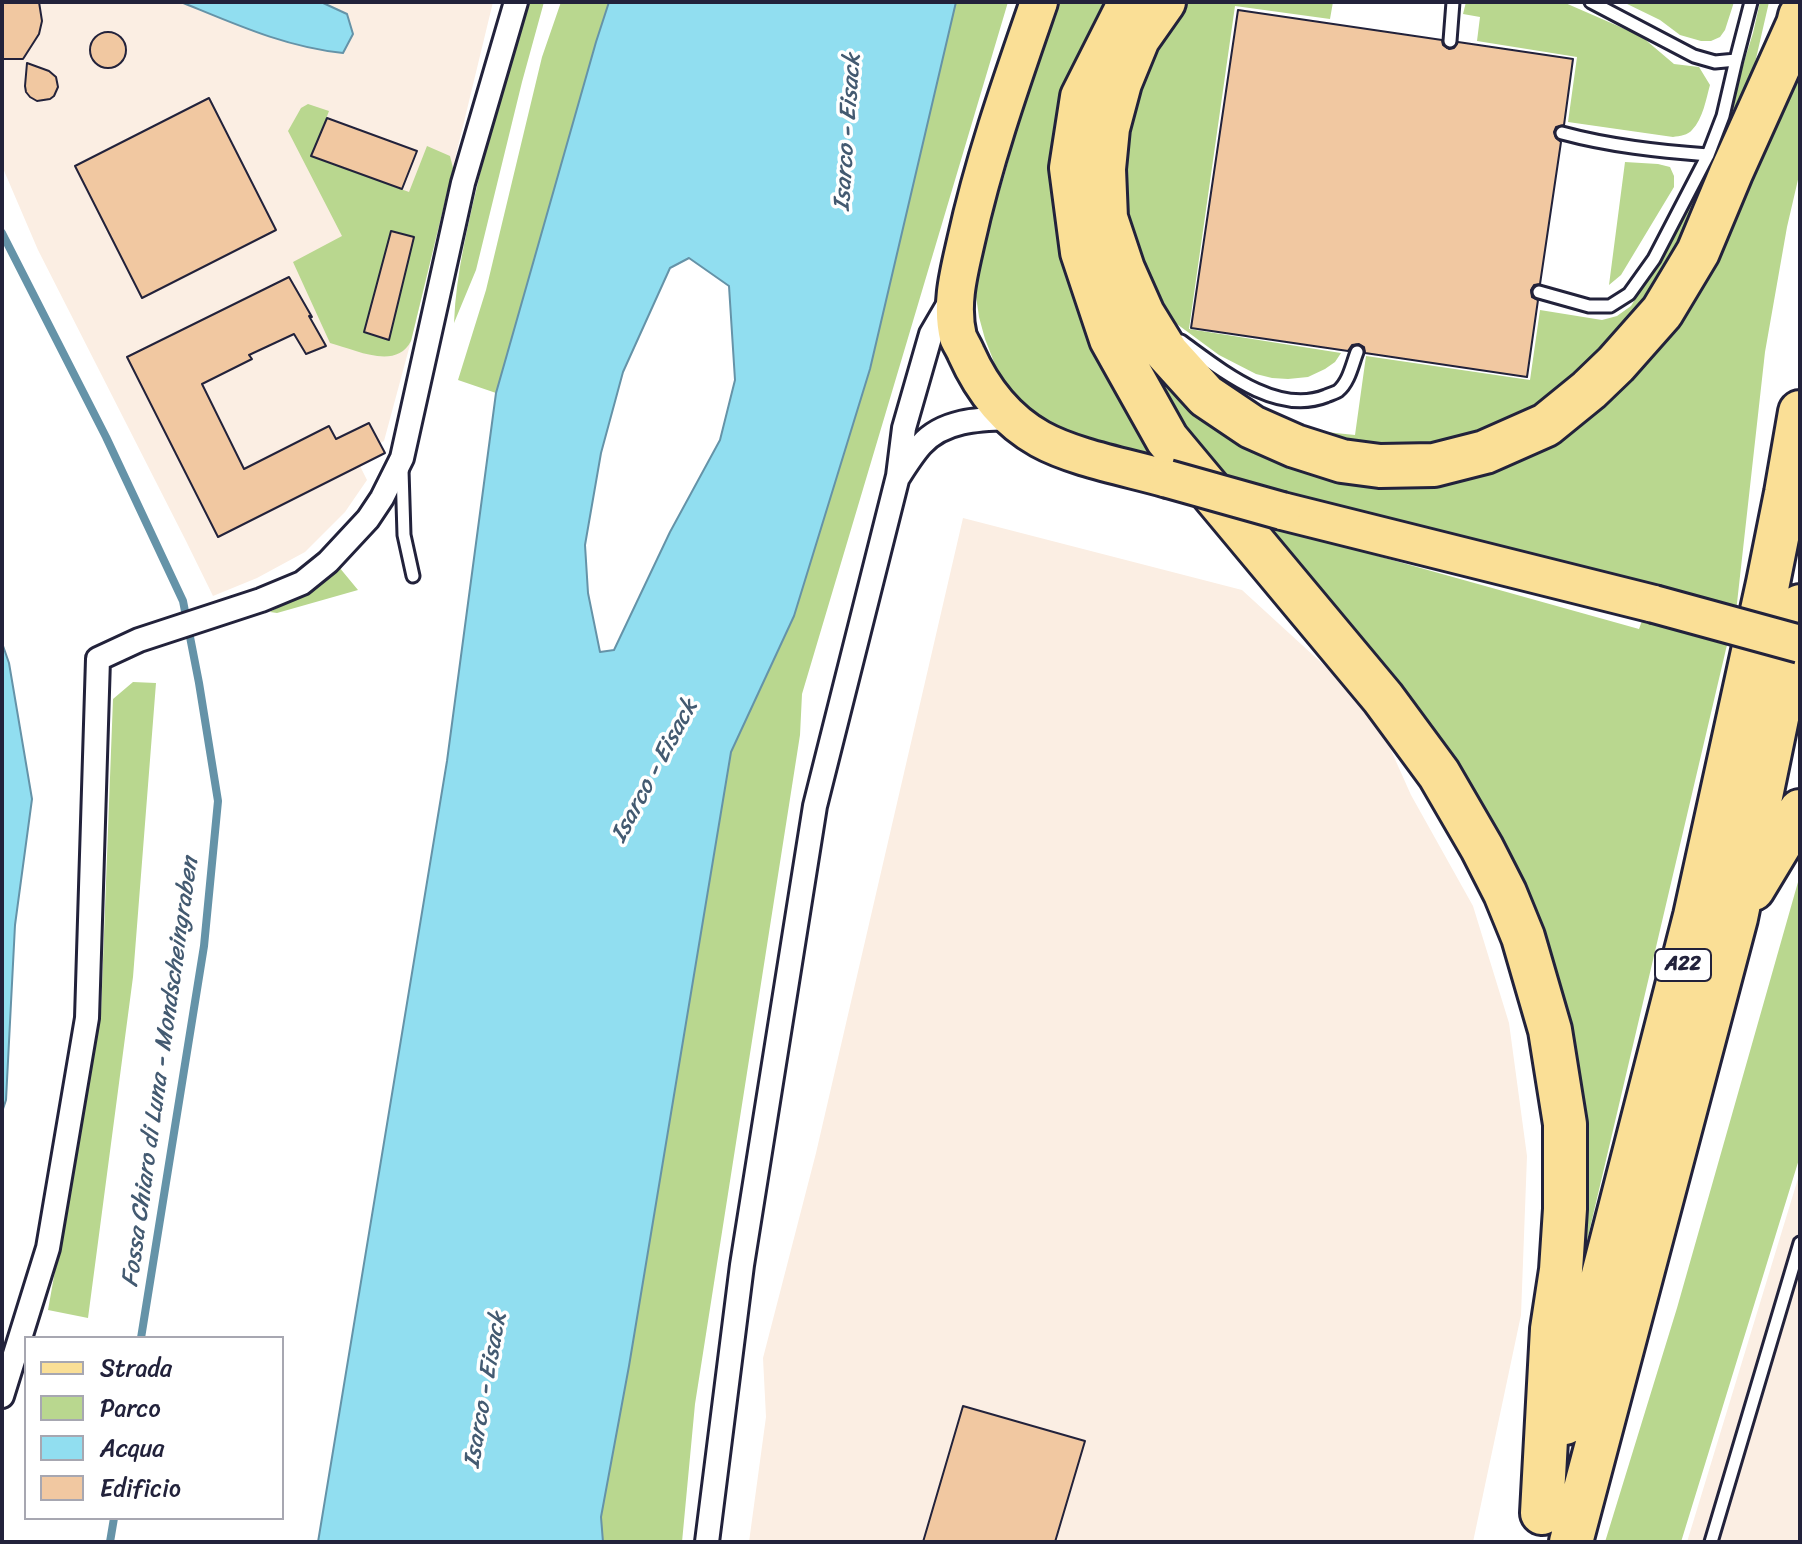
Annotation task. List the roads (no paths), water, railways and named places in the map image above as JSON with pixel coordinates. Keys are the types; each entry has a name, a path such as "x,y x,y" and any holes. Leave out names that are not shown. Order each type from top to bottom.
{"highway":[{"path":"1130,2 1082,97 1071,168 1082,252 1111,339 1167,439 1383,698 1439,774 1505,893 1523,937 1550,1030 1565,1124 1565,1209 1561,1270 1552,1329 1537,1528"},
{"path":"1164,2 1138,39 1120,83 1108,128 1104,169 1106,218 1123,269 1143,314 1167,353 1206,396 1252,427 1295,446 1342,461 1380,466 1434,465 1485,452 1546,425 1616,364 1662,312 1698,252 1800,16"},
{"name":"A22","path":"1537,1528 1695,916 1768,583 1800,412"},
{"name":"A22","path":"1571,1542 1736,918 1800,606"},
{"path":"1736,918 1800,811"}],"main road":[{"path":"1039,2 983,172 955,294 958,337 981,382 1010,418 1041,439 1073,452 1282,511 1654,604 1800,644"}],"street":[{"path":"2,1396 48,1248 87,1018 98,659 139,640 302,583 328,562 368,519 382,498 402,458 463,183 516,2"},
{"path":"707,1542 742,1265 815,806 898,476 904,428 931,334 955,294"},
{"path":"898,476 923,442 946,427 976,419 1010,418"}],"lane":[{"path":"1450,41 1453,2"},
{"path":"1591,2 1694,56 1715,62 1736,60"},
{"path":"1539,292 1589,306 1610,306 1629,294 1654,259 1708,155 1723,116 1751,2"},
{"path":"1562,133 1598,142 1708,155"},
{"path":"1143,314 1244,384 1277,398 1312,401 1337,391 1349,375 1357,352"},
{"path":"402,458 404,535 413,576"},
{"path":"1711,1542 1800,1243"}],"water":[{"path":"181,2 321,2 347,14 353,34 343,53 322,50 260,34"},
{"name":"Isarco - Eisack","path":"609,2 956,2 870,369 794,616 731,752 601,1517 603,1542 318,1542 447,761 496,393","holes":["689,258 729,286 735,380 720,440 670,532 614,650 600,652 588,593 585,545 601,453 623,372 670,268"]},
{"path":"2,643 9,663 32,799 15,925 6,1100 2,1112"}],"waterway":[{"name":"Fossa Chiaro di Luna - Mondscheingraben","path":"2,233 106,437 183,601 218,801 204,946 141,1336"},
{"name":"Fossa Chiaro di Luna - Mondscheingraben","path":"110,1542 114,1520"}]}
